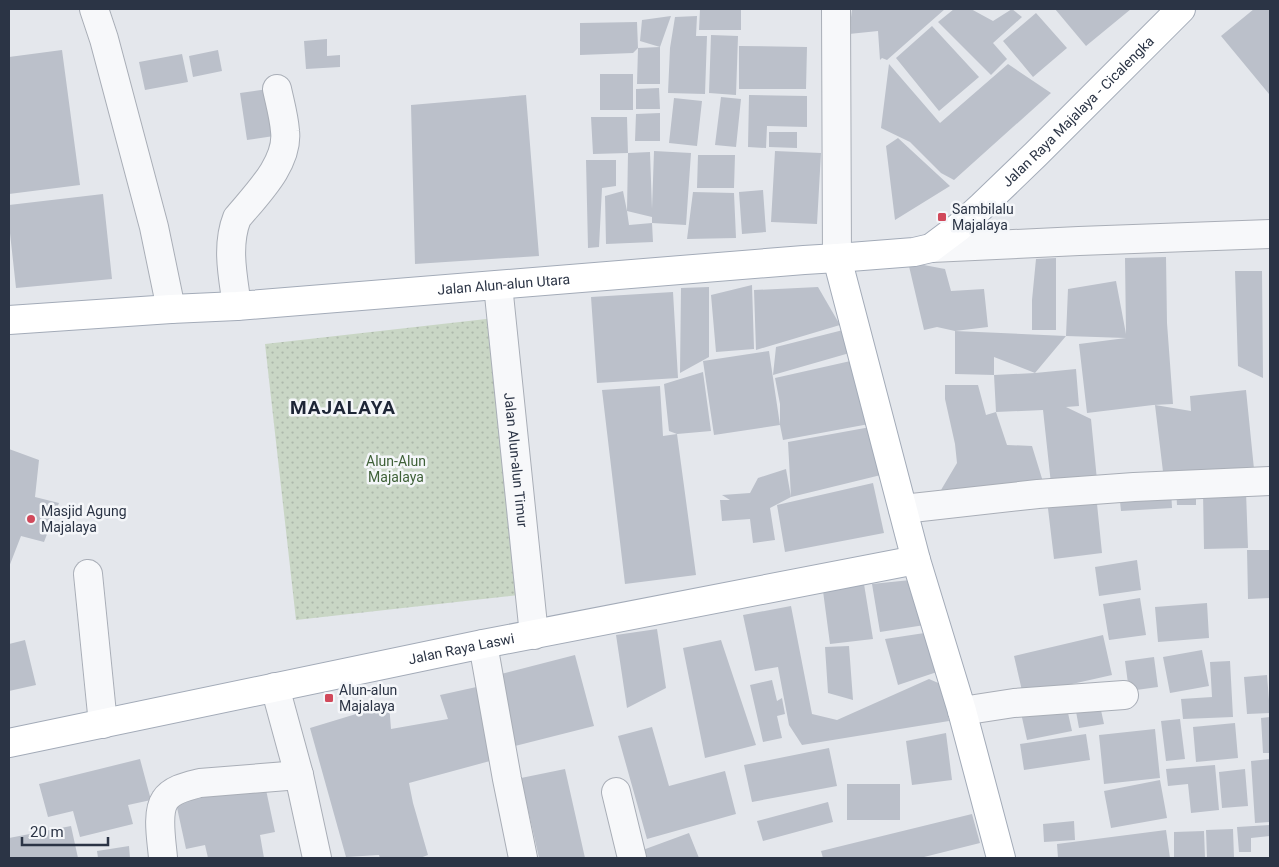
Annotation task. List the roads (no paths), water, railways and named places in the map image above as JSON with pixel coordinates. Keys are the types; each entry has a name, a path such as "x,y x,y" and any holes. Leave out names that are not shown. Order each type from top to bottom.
{"main road":[{"name":"Jalan Raya Majalaya - Cicalengka","path":"922,250 959,226 982,206 1036,154 1176,10"},
{"path":"922,250 844,258 916,560 974,709 995,857"},
{"name":"Jalan Alun-alun Utara","path":"9,320 237,306 844,258"},
{"name":"Jalan Raya Laswi","path":"9,743 483,644 916,560"}],"street":[{"path":"94,9 104,39 154,227 171,309"},
{"path":"836,9 844,258"},
{"path":"237,306 231,263 231,241 234,226 237,218 277,168 284,152 286,133 277,89"},
{"path":"922,250 1079,241 1270,234"},
{"name":"Jalan Alun-alun Timur","path":"498,285 534,635"},
{"path":"903,509 1038,494 1134,487 1270,481"},
{"path":"88,574 102,724"},
{"path":"483,644 506,779 523,858"},
{"path":"276,687 299,775 317,858"},
{"path":"974,709 1124,695"},
{"path":"163,858 159,818 164,800 172,793 200,783 299,775"},
{"path":"616,792 632,858"}],"place":[{"name":"Sambilalu Majalaya","path":"942,217"},
{"name":"Masjid Agung Majalaya","path":"31,519"},
{"name":"Alun-alun Majalaya","path":"329,698"}],"district":[{"name":"MAJALAYA","path":"343,407"}],"park label":[{"name":"Alun-Alun Majalaya","path":"396,470"}]}
